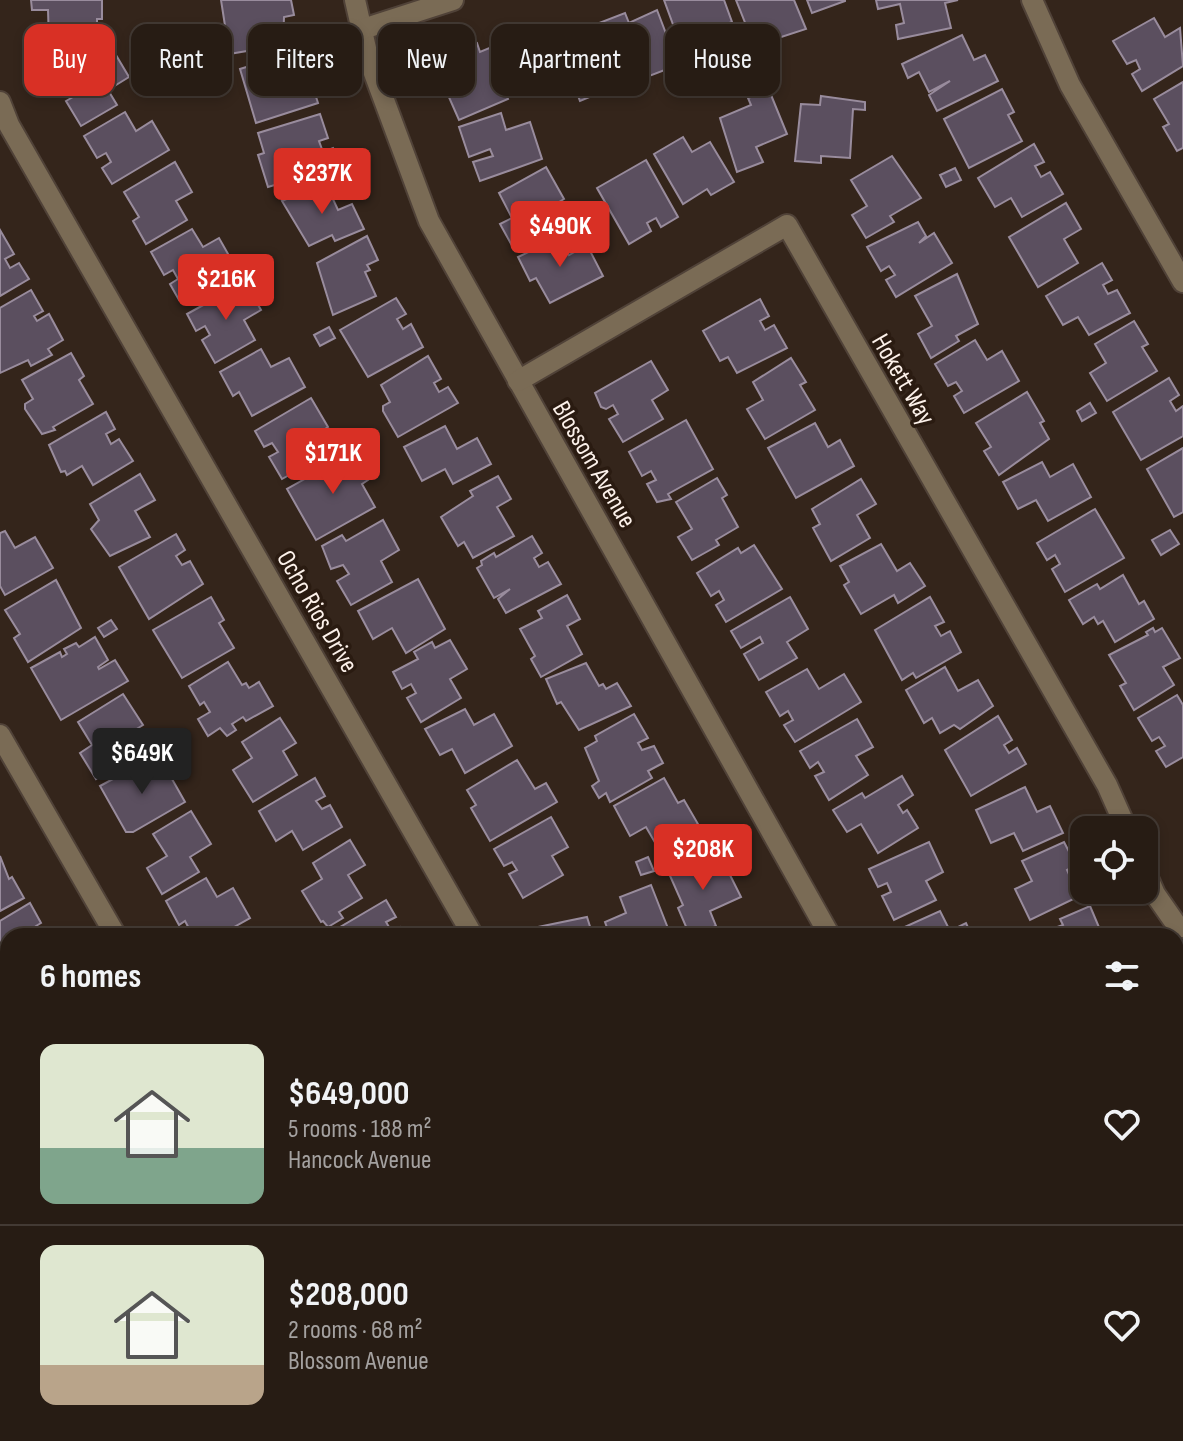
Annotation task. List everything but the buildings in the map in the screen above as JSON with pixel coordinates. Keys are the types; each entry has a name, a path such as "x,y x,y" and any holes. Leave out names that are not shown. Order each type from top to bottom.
{"street":[{"name":"Blossom Avenue","path":"355,0 359,24"},
{"path":"362,29 453,0"},
{"path":"1032,0 1070,85 1183,282"},
{"name":"Blossom Avenue","path":"362,36 399,148 429,221 826,928"},
{"name":"Ocho Rios Drive","path":"0,102 9,125 468,928"},
{"name":"Hokett Way","path":"518,381 787,225 1107,785 1121,816"},
{"path":"0,735 111,928"},
{"path":"1158,898 1178,927 1183,927"}]}
